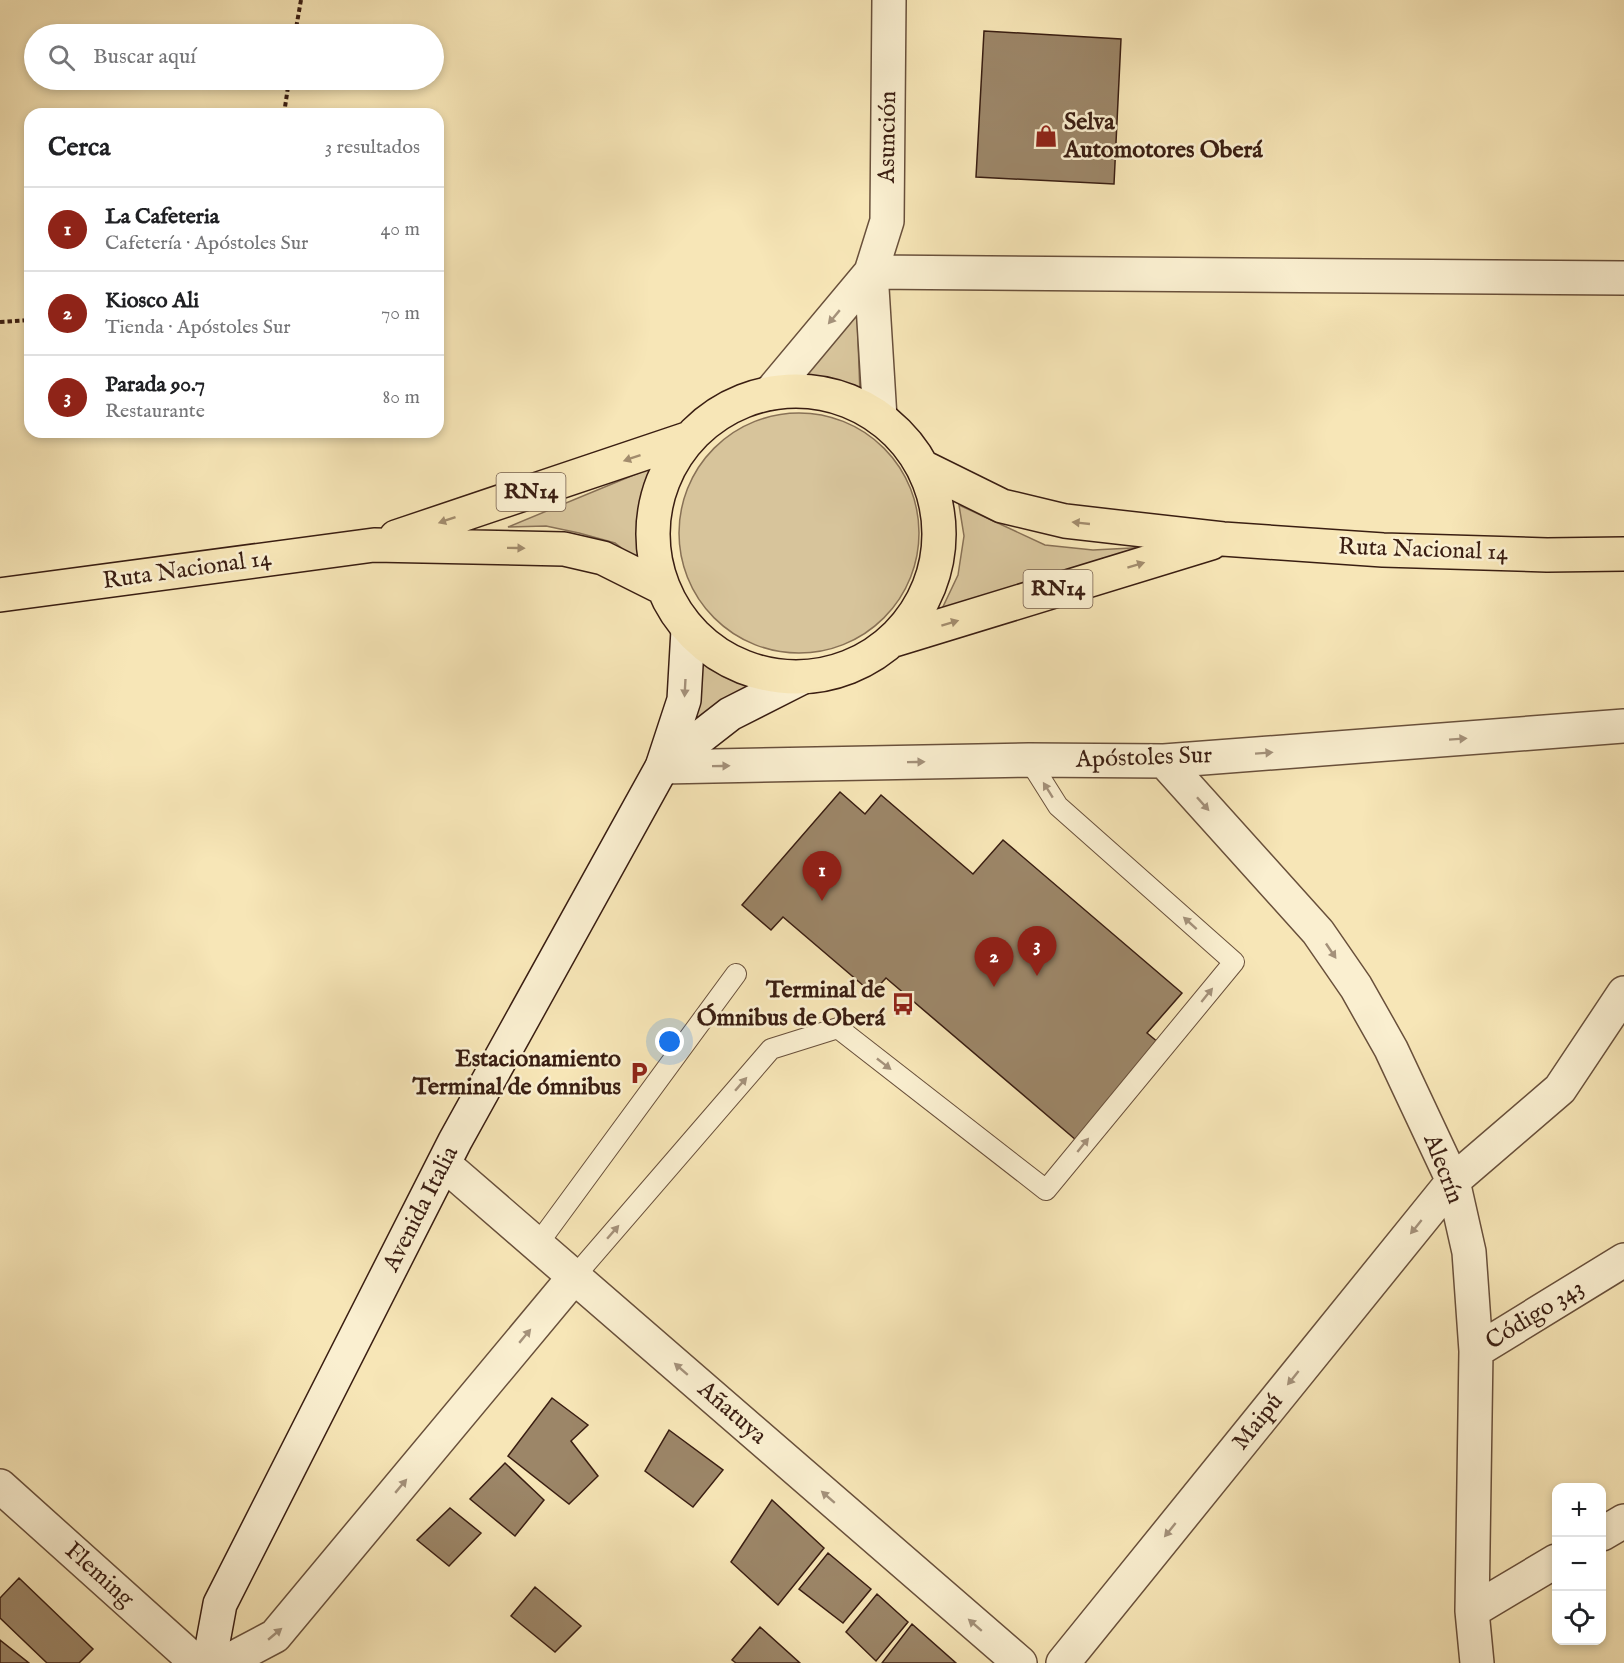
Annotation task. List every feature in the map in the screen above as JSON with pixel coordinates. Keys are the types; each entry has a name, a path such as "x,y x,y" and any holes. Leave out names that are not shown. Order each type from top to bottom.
{"highway":[{"name":"Ruta Nacional 14","path":"809,391 847,400 880,418 905,441 923,467 938,512 938,559 923,603 894,640 866,660 835,673 801,678 760,673 720,656 688,630 673,609 661,587 652,549 654,509 665,472 687,439 725,409 770,393 809,391"},
{"name":"Ruta Nacional 14","path":"374,545 687,439"},
{"name":"Ruta Nacional 14","path":"923,467 1002,506 1065,521 1223,539 1394,551 1547,555 1624,554"},
{"name":"Ruta Nacional 14","path":"894,640 1223,539"},
{"name":"Ruta Nacional 14","path":"0,595 374,545 564,549 603,558 661,587"}],"street":[{"name":"Asunción","path":"880,418 871,272 887,221 889,0"},
{"name":"Asunción","path":"770,393 871,272"},
{"path":"871,272 1624,279"},
{"name":"Avenida Italia","path":"209,1663 220,1604 444,1164 662,767 684,700 688,630"},
{"name":"Avenida Italia","path":"662,767 730,714 801,678"},
{"name":"Apóstoles Sur","path":"662,767 1029,760 1164,761 1624,726"},
{"name":"Alecrín","path":"1164,761 1318,932 1356,987 1391,1049 1453,1181 1469,1252 1476,1351 1472,1611 1477,1663"},
{"name":"Maipú","path":"1063,1663 1453,1181 1560,1089 1624,993"},
{"name":"Añatuya","path":"444,1164 1020,1663"},
{"name":"Código 343","path":"1476,1351 1624,1260"},
{"path":"224,1663 275,1636 575,1276"},
{"name":"Fleming","path":"0,1486 197,1663"},
{"path":"1606,1532 1624,1521"},
{"path":"1472,1611 1552,1564"}],"lane":[{"path":"575,1276 771,1049 838,1028 1046,1190 1234,962 1058,806 1029,760"},
{"path":"537,1245 736,974"}],"path":[{"path":"297,24 300,0"},
{"path":"285,108 288,90"},
{"path":"0,322 24,320"}],"shaded area":[{"path":"857,313 860,394 802,375"},
{"path":"799,413 834,418 845,422 865,433 884,448 899,467 910,487 914,498 919,533 914,568 910,579 899,599 884,618 865,633 845,644 834,648 799,653 764,648 753,644 733,633 714,618 699,599 688,579 684,568 679,533 684,498 688,487 699,467 714,448 733,433 753,422 764,418"},
{"path":"653,467 639,513 638,561 615,543 579,533 546,526 508,527"},
{"path":"959,505 1045,545 1093,550 1151,547 940,613 958,575 964,536"},
{"path":"699,662 756,688 694,728"}],"building":[{"path":"984,31 1121,39 1114,184 976,177"},
{"path":"840,792 865,814 881,795 973,874 1003,840 1182,993 1147,1033 1159,1043 1076,1140 886,978 872,993 783,917 771,930 742,905"},
{"path":"552,1398 588,1425 571,1441 598,1476 569,1504 508,1456"},
{"path":"669,1430 723,1470 693,1507 645,1471"},
{"path":"505,1463 544,1500 515,1536 470,1499"},
{"path":"772,1500 824,1548 778,1605 731,1562"},
{"path":"450,1508 481,1533 449,1566 417,1540"},
{"path":"828,1553 871,1589 843,1623 799,1589"},
{"path":"19,1578 93,1649 79,1663 47,1663 0,1618 0,1598"},
{"path":"535,1587 581,1626 555,1652 511,1616"},
{"path":"877,1594 908,1622 876,1661 846,1632"},
{"path":"912,1624 956,1663 882,1663"},
{"path":"760,1627 800,1663 736,1663 732,1660"},
{"path":"0,1640 29,1663 0,1663"}],"place":[{"name":"Selva Automotores Oberá","path":"1046,136"},
{"name":"La Cafeteria","path":"822,901"},
{"name":"Parada 90.7","path":"1037,976"},
{"name":"Kiosco Ali","path":"994,987"},
{"name":"Terminal de Ómnibus de Oberá","path":"903,1004"},
{"name":"Estacionamiento Terminal de ómnibus","path":"639,1073"}]}
